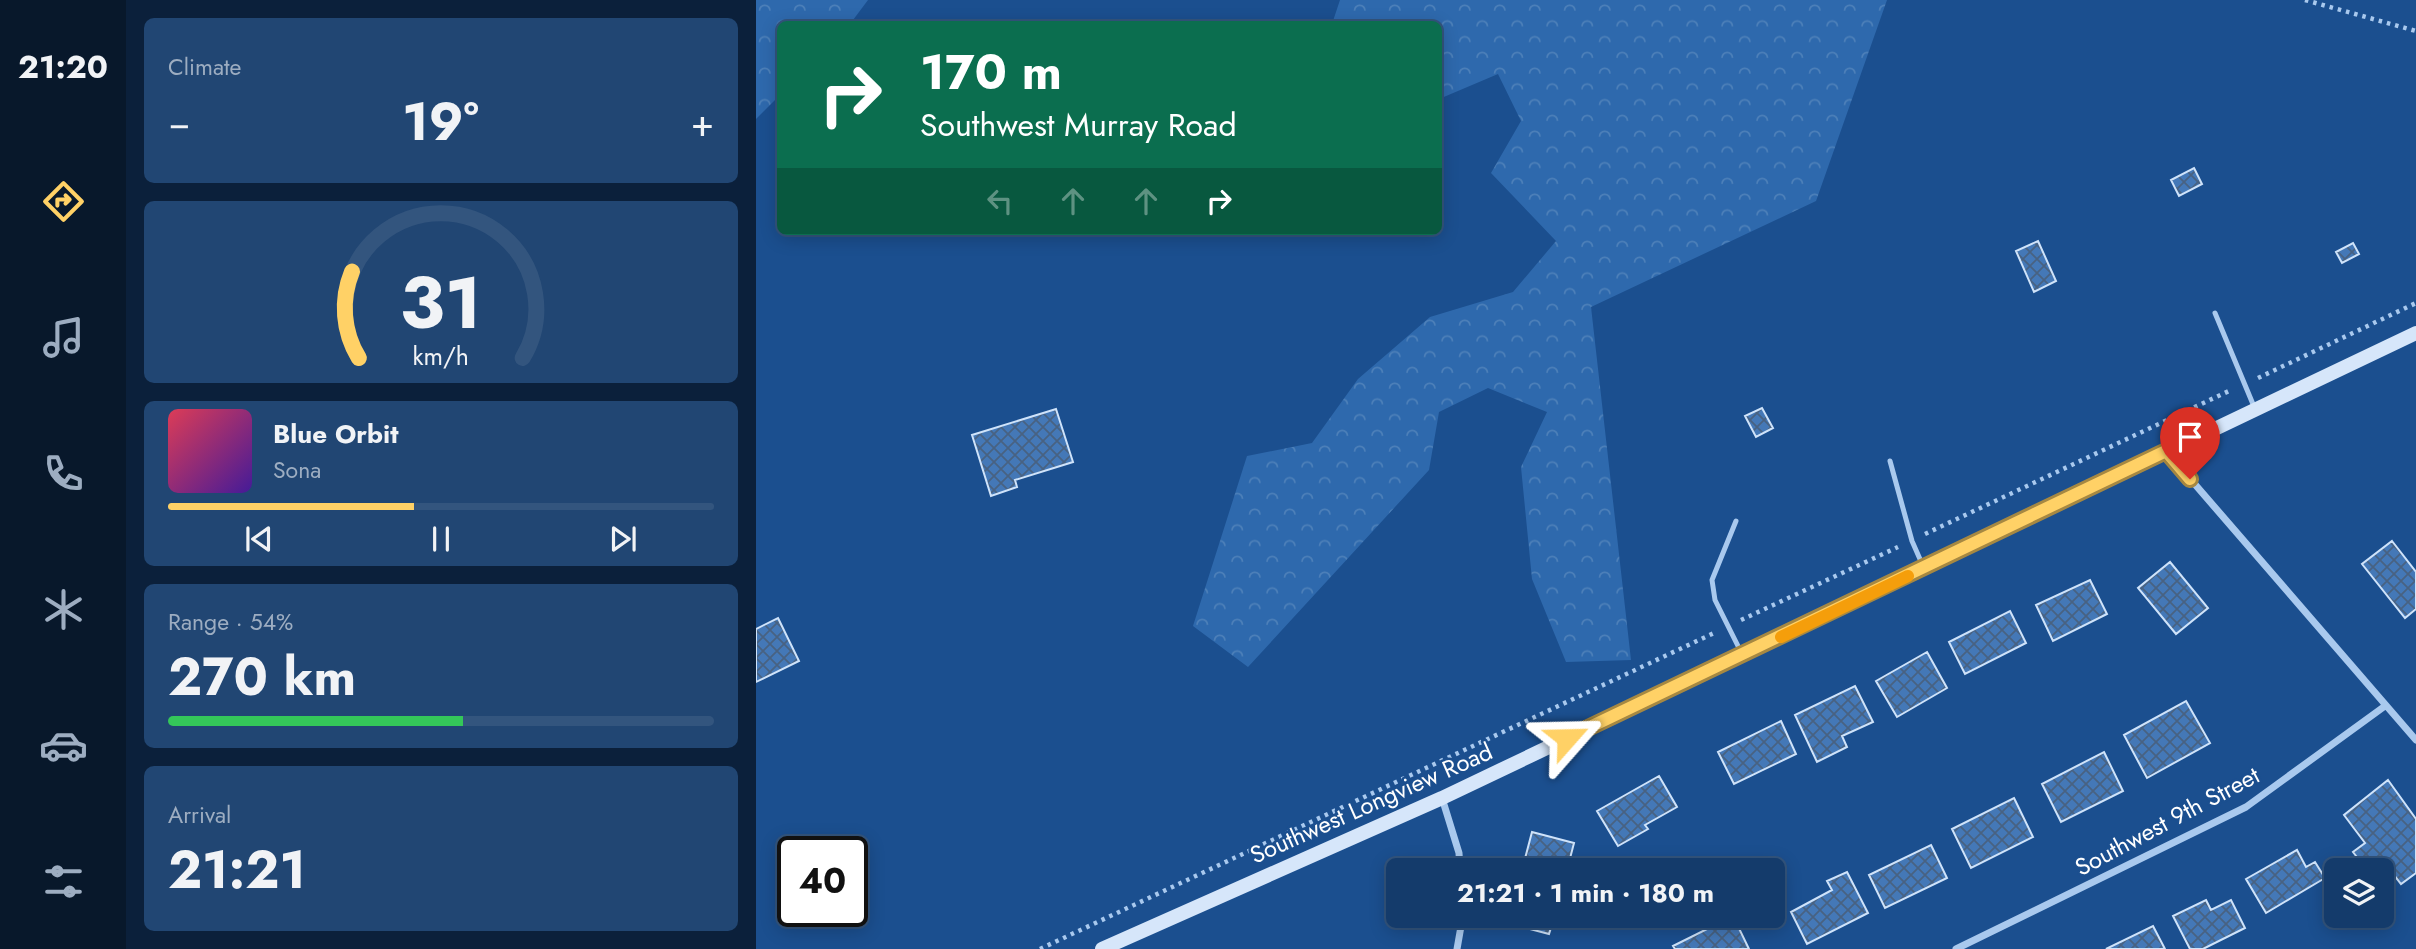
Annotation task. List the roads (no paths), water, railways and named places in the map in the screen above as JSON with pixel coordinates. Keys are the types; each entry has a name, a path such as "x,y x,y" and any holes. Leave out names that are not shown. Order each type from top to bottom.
{"street":[{"name":"Southwest Longview Road","path":"1102,949 1442,798 2416,334"},
{"path":"2166,451 2416,740"},
{"name":"Southwest 9th Street","path":"1956,949 2246,807 2385,706"},
{"path":"1442,798 1460,858"},
{"path":"1457,949 1461,928"}],"lane":[{"path":"2215,313 2255,409"},
{"path":"1891,461 1912,541 1924,569"},
{"path":"1735,521 1712,580 1715,600 1742,655"}]}
